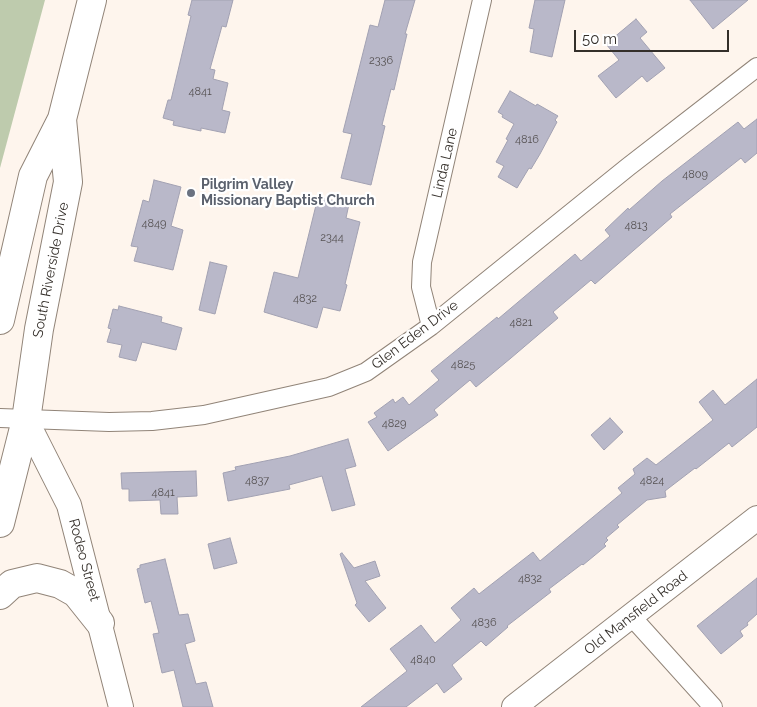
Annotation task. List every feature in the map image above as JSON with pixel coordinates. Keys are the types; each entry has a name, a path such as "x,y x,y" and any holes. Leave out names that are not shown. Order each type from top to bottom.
{"main road":[{"name":"South Riverside Drive","path":"0,320 33,176 62,119 92,0"},
{"name":"South Riverside Drive","path":"0,523 13,419 39,329 68,182 62,119"},
{"path":"0,595 12,584 37,578 60,584 76,593 100,622"}],"street":[{"name":"Linda Lane","path":"431,326 421,287 422,262 482,0"},
{"name":"Glen Eden Drive","path":"13,419 109,422 152,421 204,416 319,389 366,372 431,326 628,167 757,67"},
{"name":"Rodeo Street","path":"13,419 69,505 121,707"},
{"name":"Old Mansfield Road","path":"514,707 757,518"},
{"path":"631,616 713,707"}],"green space":[{"path":"0,0 45,0 0,168"}],"building":[{"path":"192,0 233,0 226,27 222,26 210,69 215,70 213,79 228,83 222,110 230,112 225,133 201,128 201,131 173,125 174,121 163,118 168,100 171,100 191,16 188,15"},
{"path":"385,0 415,0 405,34 407,34 394,90 391,89 382,125 385,126 371,185 341,178 352,134 343,132 370,25 378,27"},
{"path":"535,0 565,0 552,57 530,52 534,29 529,28"},
{"path":"690,0 748,0 713,29"},
{"path":"636,19 647,32 640,38 665,68 647,82 642,76 616,98 598,76 619,60 606,44"},
{"path":"510,91 558,116 555,120 557,122 540,154 517,188 498,177 504,166 496,162 514,124 502,117 503,115 498,112"},
{"path":"757,119 757,153 745,163 741,158 670,214 672,217 595,284 591,280 553,312 558,318 511,358 476,387 470,380 434,410 438,415 388,451 368,422 377,417 374,413 393,399 395,403 403,397 409,405 439,380 431,371 497,317 498,319 575,254 581,261 610,236 605,230 628,208 629,210 662,181 738,122 744,129"},
{"path":"154,180 181,187 171,226 183,230 173,270 134,261 138,247 131,246 143,200 149,202"},
{"path":"318,197 349,204 346,218 360,222 340,311 323,307 317,328 264,312 274,272 298,278"},
{"path":"210,262 227,266 215,314 199,310"},
{"path":"119,306 162,317 161,322 182,328 176,350 142,342 136,361 119,357 122,345 107,342 111,329 108,328 113,309 118,310"},
{"path":"757,379 757,427 732,447 729,443 665,491 666,497 647,500 617,525 619,527 606,538 608,540 604,544 606,546 549,589 551,592 507,626 486,646 481,641 452,665 462,679 444,693 437,683 406,707 361,707 407,671 390,649 421,625 435,643 461,620 451,608 474,588 479,594 533,552 540,561 622,493 618,488 635,474 633,469 647,458 656,465 713,420 699,402 713,390 725,405"},
{"path":"610,418 623,432 604,450 591,435"},
{"path":"348,439 356,466 345,469 355,505 332,511 322,476 289,485 290,489 228,501 223,473 236,470 235,467 290,456"},
{"path":"196,471 197,496 177,497 178,514 161,514 160,500 129,501 129,489 122,489 121,473"},
{"path":"230,538 237,563 214,569 208,544"},
{"path":"342,553 354,568 375,561 380,576 365,581 386,608 369,622 355,605 357,603 340,554"},
{"path":"165,559 179,615 188,614 195,641 185,644 196,684 206,682 213,707 183,707 174,670 162,673 153,634 159,633 151,601 145,603 137,569 140,568 140,565"},
{"path":"757,578 757,614 740,631 743,636 721,654 697,626"}],"place":[{"name":"Pilgrim Valley Missionary Baptist Church","path":"191,193"}]}
